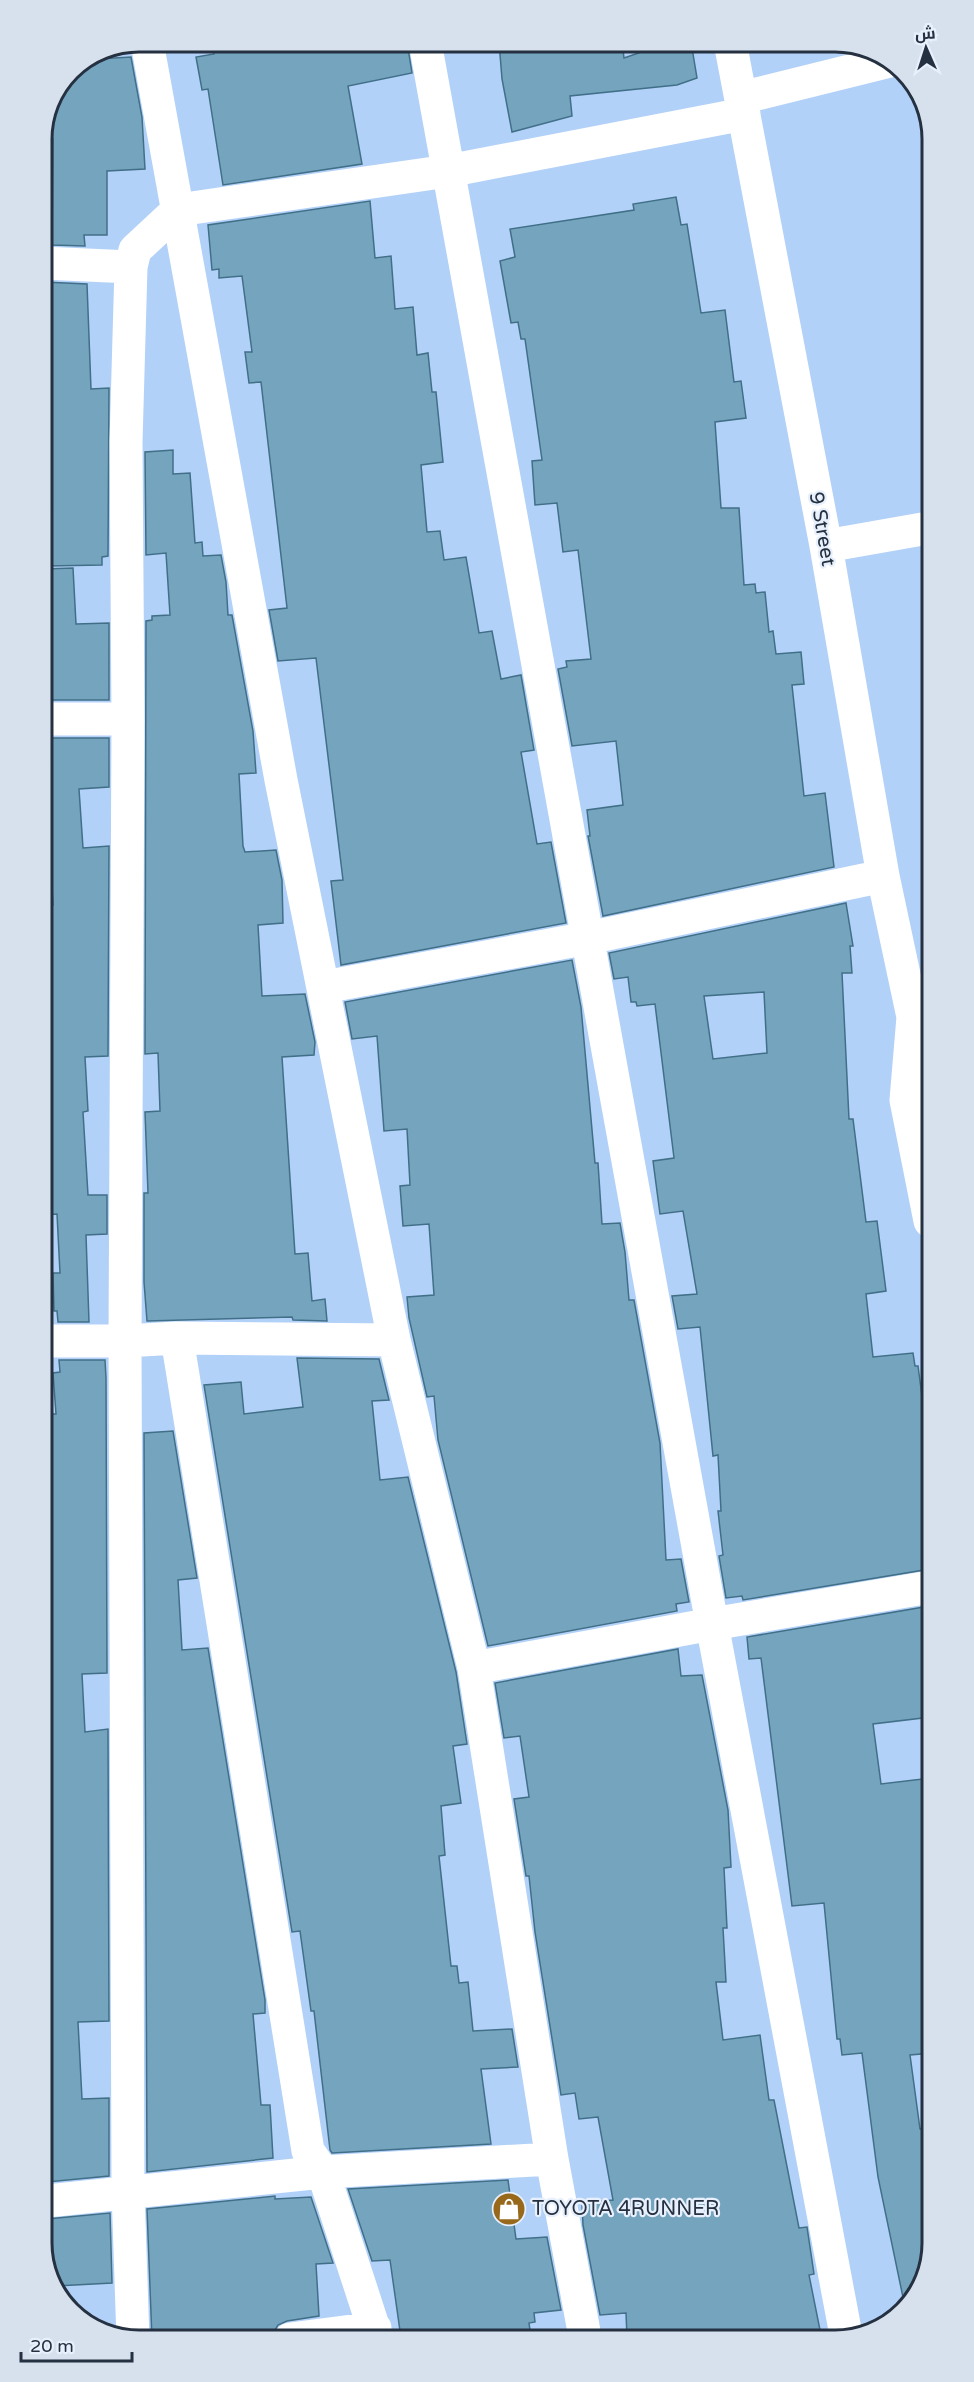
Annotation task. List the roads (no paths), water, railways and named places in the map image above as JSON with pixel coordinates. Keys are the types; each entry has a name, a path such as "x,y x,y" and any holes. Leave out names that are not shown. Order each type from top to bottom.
{"street":[{"path":"149,52 281,780 394,1340 474,1668 552,2159 584,2330"},
{"path":"427,52 712,1624 845,2329"},
{"name":"9 Street","path":"732,53 826,546 883,876 913,1017 922,1034"},
{"path":"133,2329 128,2191 125,1341 128,719 126,442 131,267 135,250 178,210 448,171 742,106 879,64"},
{"path":"53,263 131,267"},
{"path":"826,546 922,529"},
{"path":"53,719 128,719"},
{"path":"324,987 588,938 883,876"},
{"name":"9 Street","path":"913,1017 906,1100 922,1181"},
{"path":"52,1341 177,1338 394,1340"},
{"path":"177,1338 308,2151 323,2172 375,2329"},
{"path":"474,1668 922,1588"},
{"path":"52,2200 323,2172 552,2159"}],"place":[{"name":"TOYOTA 4RUNNER","path":"509,2209"}]}
